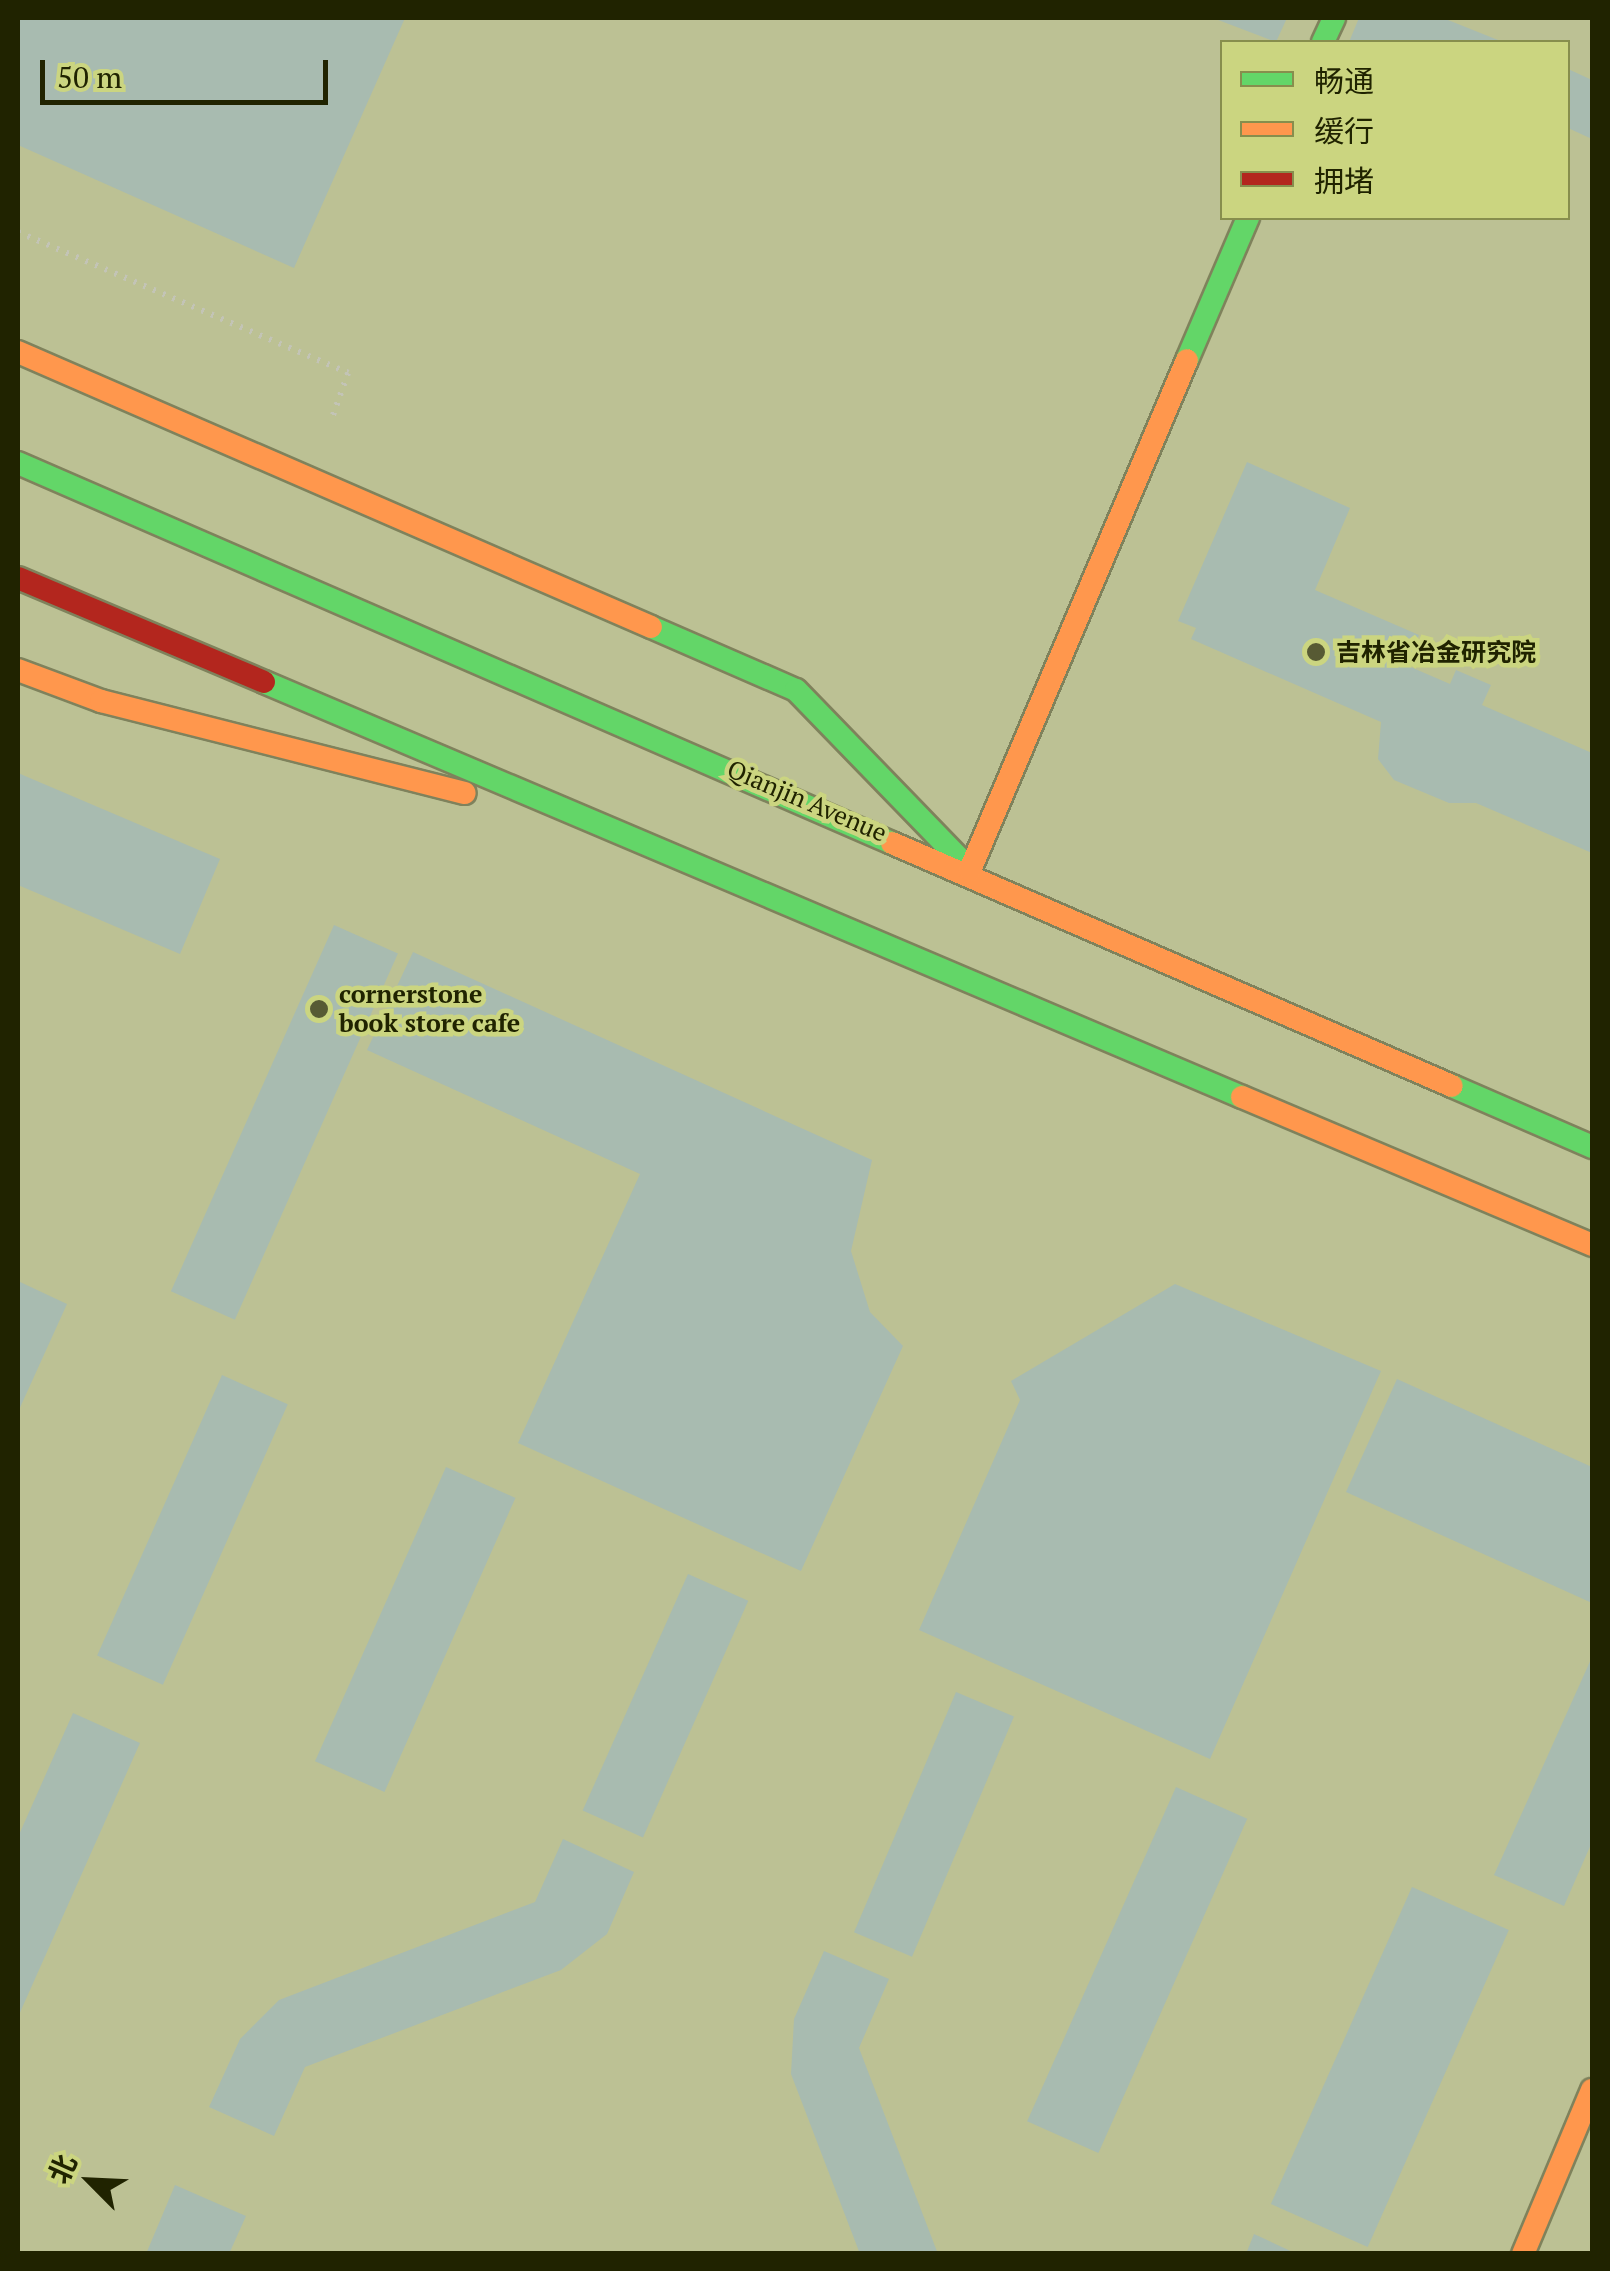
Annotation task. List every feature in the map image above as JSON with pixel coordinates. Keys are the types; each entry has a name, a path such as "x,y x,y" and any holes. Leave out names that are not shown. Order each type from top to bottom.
{"main road":[{"path":"18,352 796,690 843,730 970,870 1247,220"},
{"name":"Qianjin Avenue","path":"18,464 970,870 1592,1147"},
{"path":"18,578 1592,1245"},
{"path":"18,670 101,701 610,828"},
{"path":"1523,2254 1592,2090"}],"path":[{"path":"18,232 348,372 332,418"}],"building":[{"path":"18,18 405,18 294,268 18,145"},
{"path":"1213,18 1287,18 1277,40"},
{"path":"1359,18 1443,18 1498,40 1350,40"},
{"path":"1570,70 1592,80 1592,139 1570,129"},
{"name":"吉林省冶金研究院","path":"1247,462 1350,508 1315,590 1419,635 1406,665 1450,684 1456,670 1491,685 1482,705 1592,753 1592,853 1476,803 1449,803 1394,780 1378,759 1381,722 1191,639 1196,628 1178,621"},
{"path":"18,773 220,859 180,954 18,885"},
{"path":"334,925 398,953 235,1320 171,1291"},
{"path":"413,952 872,1160 851,1251 870,1312 903,1346 801,1571 518,1443 640,1174 367,1050"},
{"path":"18,1281 67,1304 18,1412"},
{"path":"1175,1284 1381,1371 1210,1759 919,1630 1020,1400 1011,1381"},
{"path":"222,1375 288,1404 163,1685 97,1655"},
{"path":"1397,1379 1592,1467 1592,1603 1346,1492"},
{"path":"446,1467 515,1498 384,1792 315,1761"},
{"path":"688,1574 748,1601 643,1837 583,1811"},
{"path":"1592,1657 1592,1842 1564,1906 1494,1875"},
{"path":"956,1692 1014,1717 912,1957 854,1932"},
{"path":"73,1713 140,1743 18,2017 18,1837"},
{"path":"1176,1787 1247,1819 1098,2153 1027,2121"},
{"path":"563,1839 634,1872 607,1934 561,1970 305,2067 274,2136 209,2107 240,2039 279,2000 535,1902"},
{"path":"1412,1887 1509,1930 1368,2247 1271,2204"},
{"path":"824,1951 889,1979 859,2048 938,2254 860,2254 791,2074 794,2019"},
{"path":"175,2185 246,2216 229,2254 146,2254"},
{"path":"1254,2234 1297,2254 1246,2254"}],"traffic: fast":[{"path":"1324,40 1334,18"},
{"path":"1187,360 1247,220"},
{"path":"18,463 892,843"},
{"path":"651,627 796,690 960,859"},
{"path":"264,682 1242,1097"},
{"path":"1452,1086 1592,1147"}],"traffic: slow":[{"path":"18,352 651,627"},
{"path":"970,870 1187,360"},
{"path":"18,670 101,701 465,793"},
{"path":"892,843 1452,1086"},
{"path":"1242,1097 1592,1245"},
{"path":"1523,2254 1592,2090"}],"traffic: jam":[{"path":"18,578 264,682"}],"place":[{"name":"吉林省冶金研究院","path":"1316,652"},
{"name":"cornerstone book store cafe","path":"319,1009"}]}
